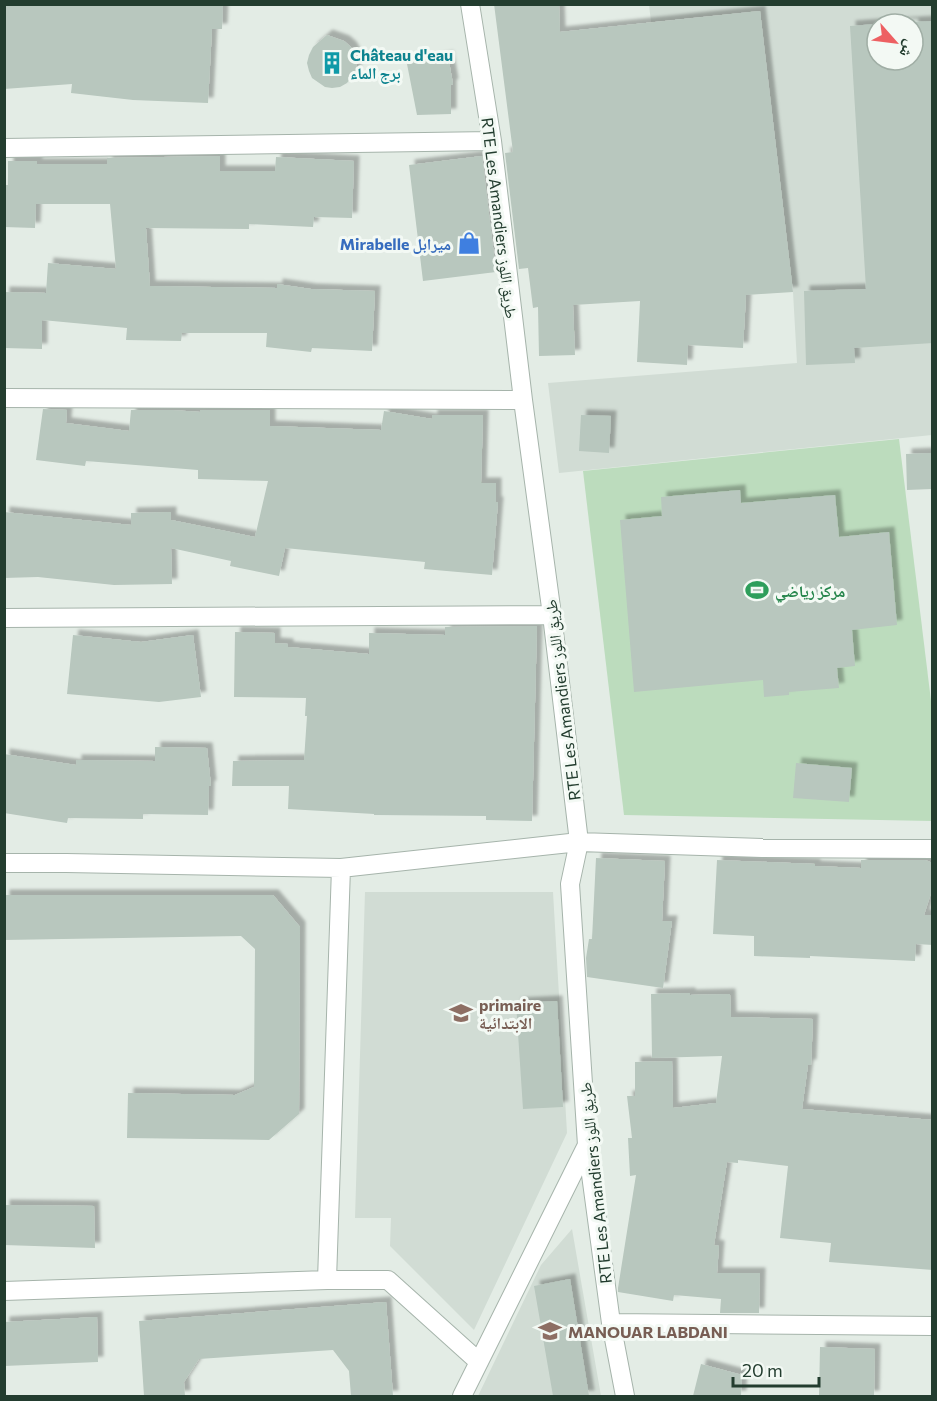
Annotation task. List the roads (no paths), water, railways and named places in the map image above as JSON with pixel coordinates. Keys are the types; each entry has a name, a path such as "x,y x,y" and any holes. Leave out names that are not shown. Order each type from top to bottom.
{"street":[{"name":"RTE Les Amandiers طريق اللوز","path":"470,4 492,141 579,842 570,884 587,1145 611,1323 626,1396"},
{"path":"4,148 492,141"},
{"path":"4,398 523,400"},
{"path":"4,618 552,615"},
{"path":"4,863 341,868 579,842 762,848 933,849"},
{"path":"327,1280 341,868"},
{"path":"462,1396 587,1145"},
{"path":"4,1291 388,1280 479,1362"},
{"path":"611,1323 933,1326"}],"place":[{"name":"Château d'eau برج الماء","path":"332,63"},
{"name":"Mirabelle ميرابل","path":"469,243"},
{"name":"مركز رياضي","path":"757,590"},
{"name":"primaire الابتدائية","path":"461,1013"},
{"name":"MANOUAR LABDANI","path":"550,1331"}]}
